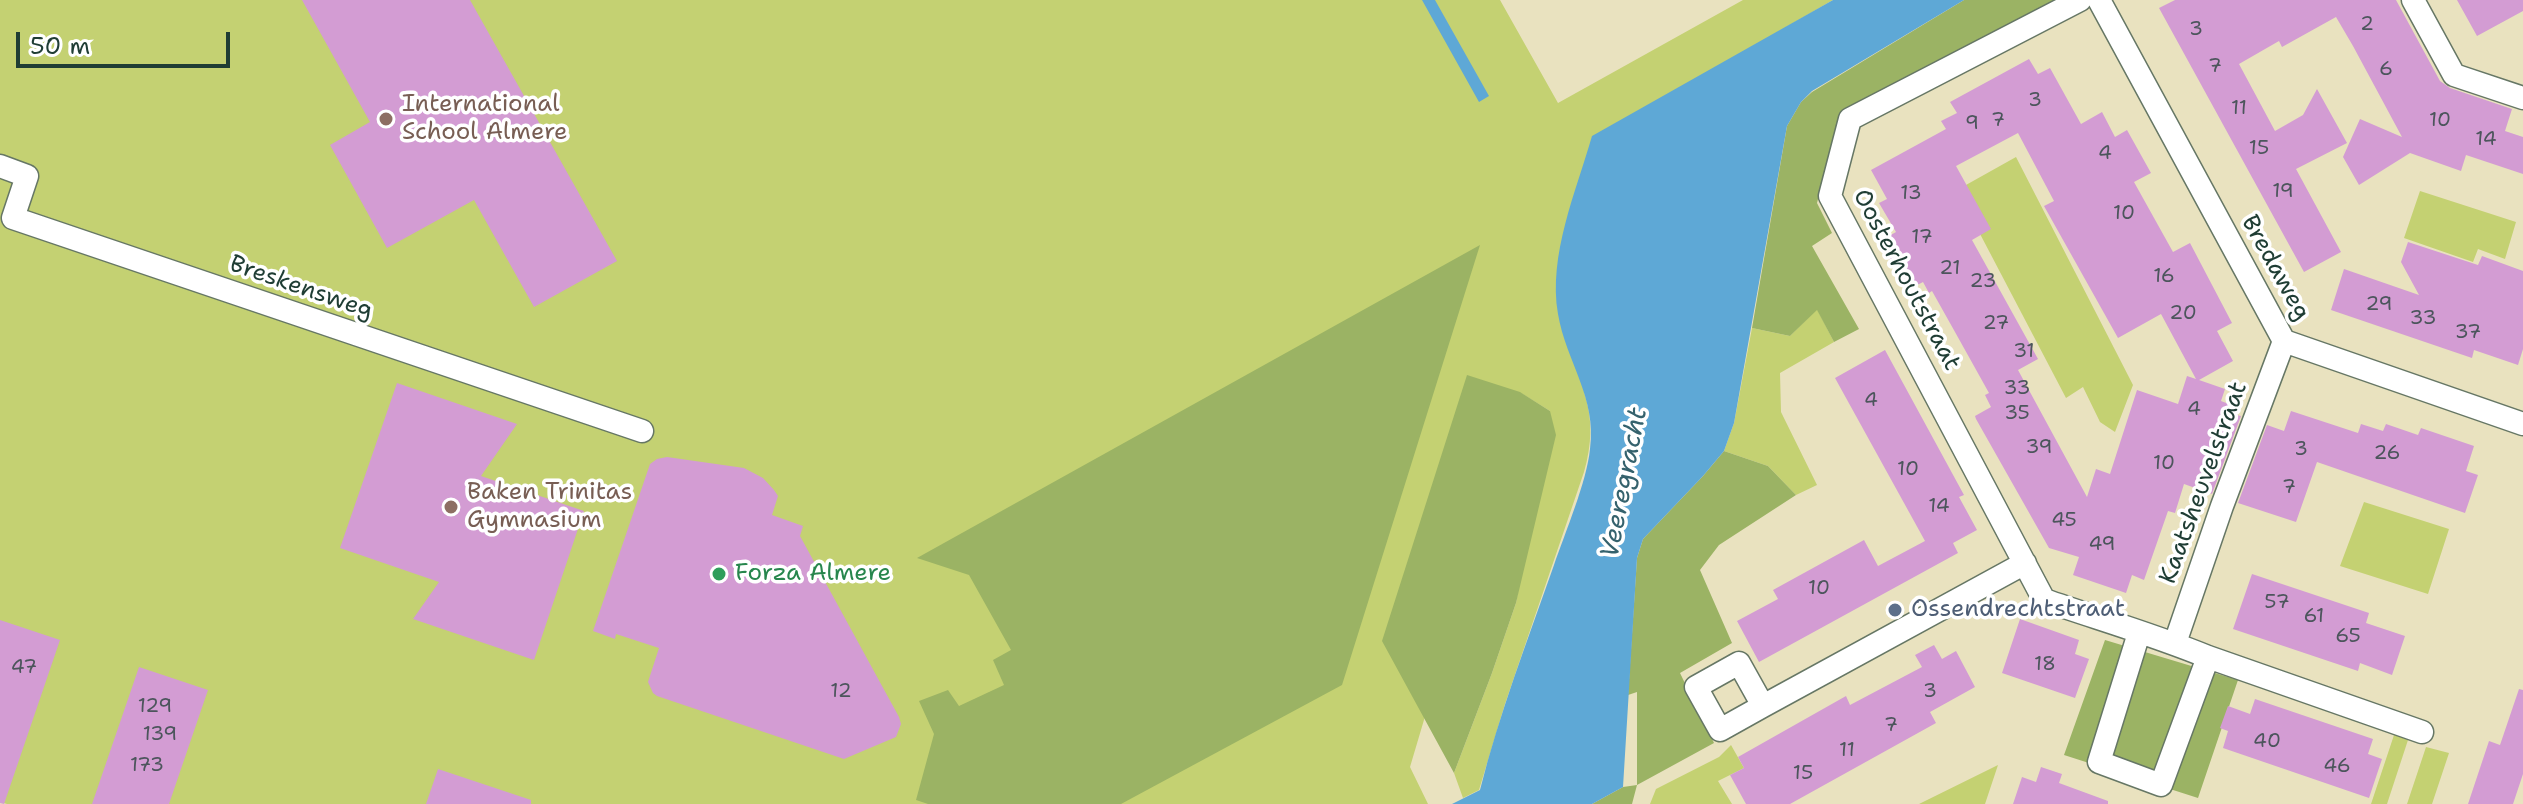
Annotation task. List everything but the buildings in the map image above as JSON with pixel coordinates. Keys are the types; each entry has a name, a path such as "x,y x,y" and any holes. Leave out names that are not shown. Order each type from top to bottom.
{"street":[{"name":"Oosterhoutstraat","path":"2080,0 1850,119 1830,196 2044,600 2175,643 2422,732"},
{"name":"Bredaweg","path":"2099,0 2284,341 2523,424"},
{"path":"2413,0 2454,75 2523,98"},
{"name":"Breskensweg","path":"0,166 27,176 13,218 642,431"},
{"name":"Kaatsheuvelstraat","path":"2175,643 2284,341"},
{"path":"1763,706 2025,563"},
{"path":"2139,633 2099,762 2161,785 2208,657"}],"green space":[{"path":"0,0 1500,0 1558,103 1743,0 1833,0 1776,33 1584,392 1590,432 1584,472 1479,790 1463,798 1454,773 1516,603 1550,411 1521,393 1410,767 1428,804 7,804 0,802"},
{"path":"1964,0 2057,0 1866,102 1838,121 1817,203 1832,233 1812,246 1859,329 1834,342 1817,310 1790,336 1752,328 1787,126 1801,102 1812,92"},
{"path":"2016,157 2133,385 2115,432 2100,422 2083,387 2066,398 1957,190"},
{"path":"2420,191 2516,222 2505,259 2478,249 2473,262 2404,238"},
{"path":"1480,245 1342,685 1121,804 928,804 916,800 934,734 919,701 948,690 959,706 1004,685 993,660 1011,650 969,575 917,558"},
{"path":"1817,309 1834,342 1780,373 1781,412 1817,485 1796,495 1768,466 1724,451 1734,423 1752,328 1790,336"},
{"path":"1467,375 1520,392 1550,411 1556,435 1516,603 1454,773 1382,641"},
{"path":"1724,451 1768,466 1796,495 1719,545 1700,570 1732,643 1680,673 1714,743 1637,785 1637,692 1628,695 1637,558 1643,539"},
{"path":"2364,502 2449,529 2428,594 2340,566"},
{"path":"2105,640 2238,680 2198,798 2064,755"},
{"path":"2394,735 2408,740 2387,804 2371,804"},
{"path":"1731,745 1744,768 1718,781 1732,804 1650,804 1656,789 1719,757"},
{"path":"2426,747 2449,753 2432,804 2407,804"},
{"path":"1998,765 1985,804 1919,804"},
{"path":"1637,785 1632,804 1592,804 1623,787"}],"water":[{"path":"1422,0 1435,0 1489,96 1479,102"},
{"name":"Veeregracht","path":"1833,0 1964,0 1812,91 1801,102 1787,126 1734,423 1724,451 1643,539 1637,558 1623,787 1592,804 1452,804 1480,790 1505,705 1588,462 1589,413 1562,331 1556,292 1565,224 1592,136"}],"place":[{"name":"International School Almere","path":"386,119"},
{"name":"Baken Trinitas Gymnasium","path":"451,507"},
{"name":"Forza Almere","path":"719,574"},
{"name":"Ossendrechtstraat","path":"1895,610"}]}
